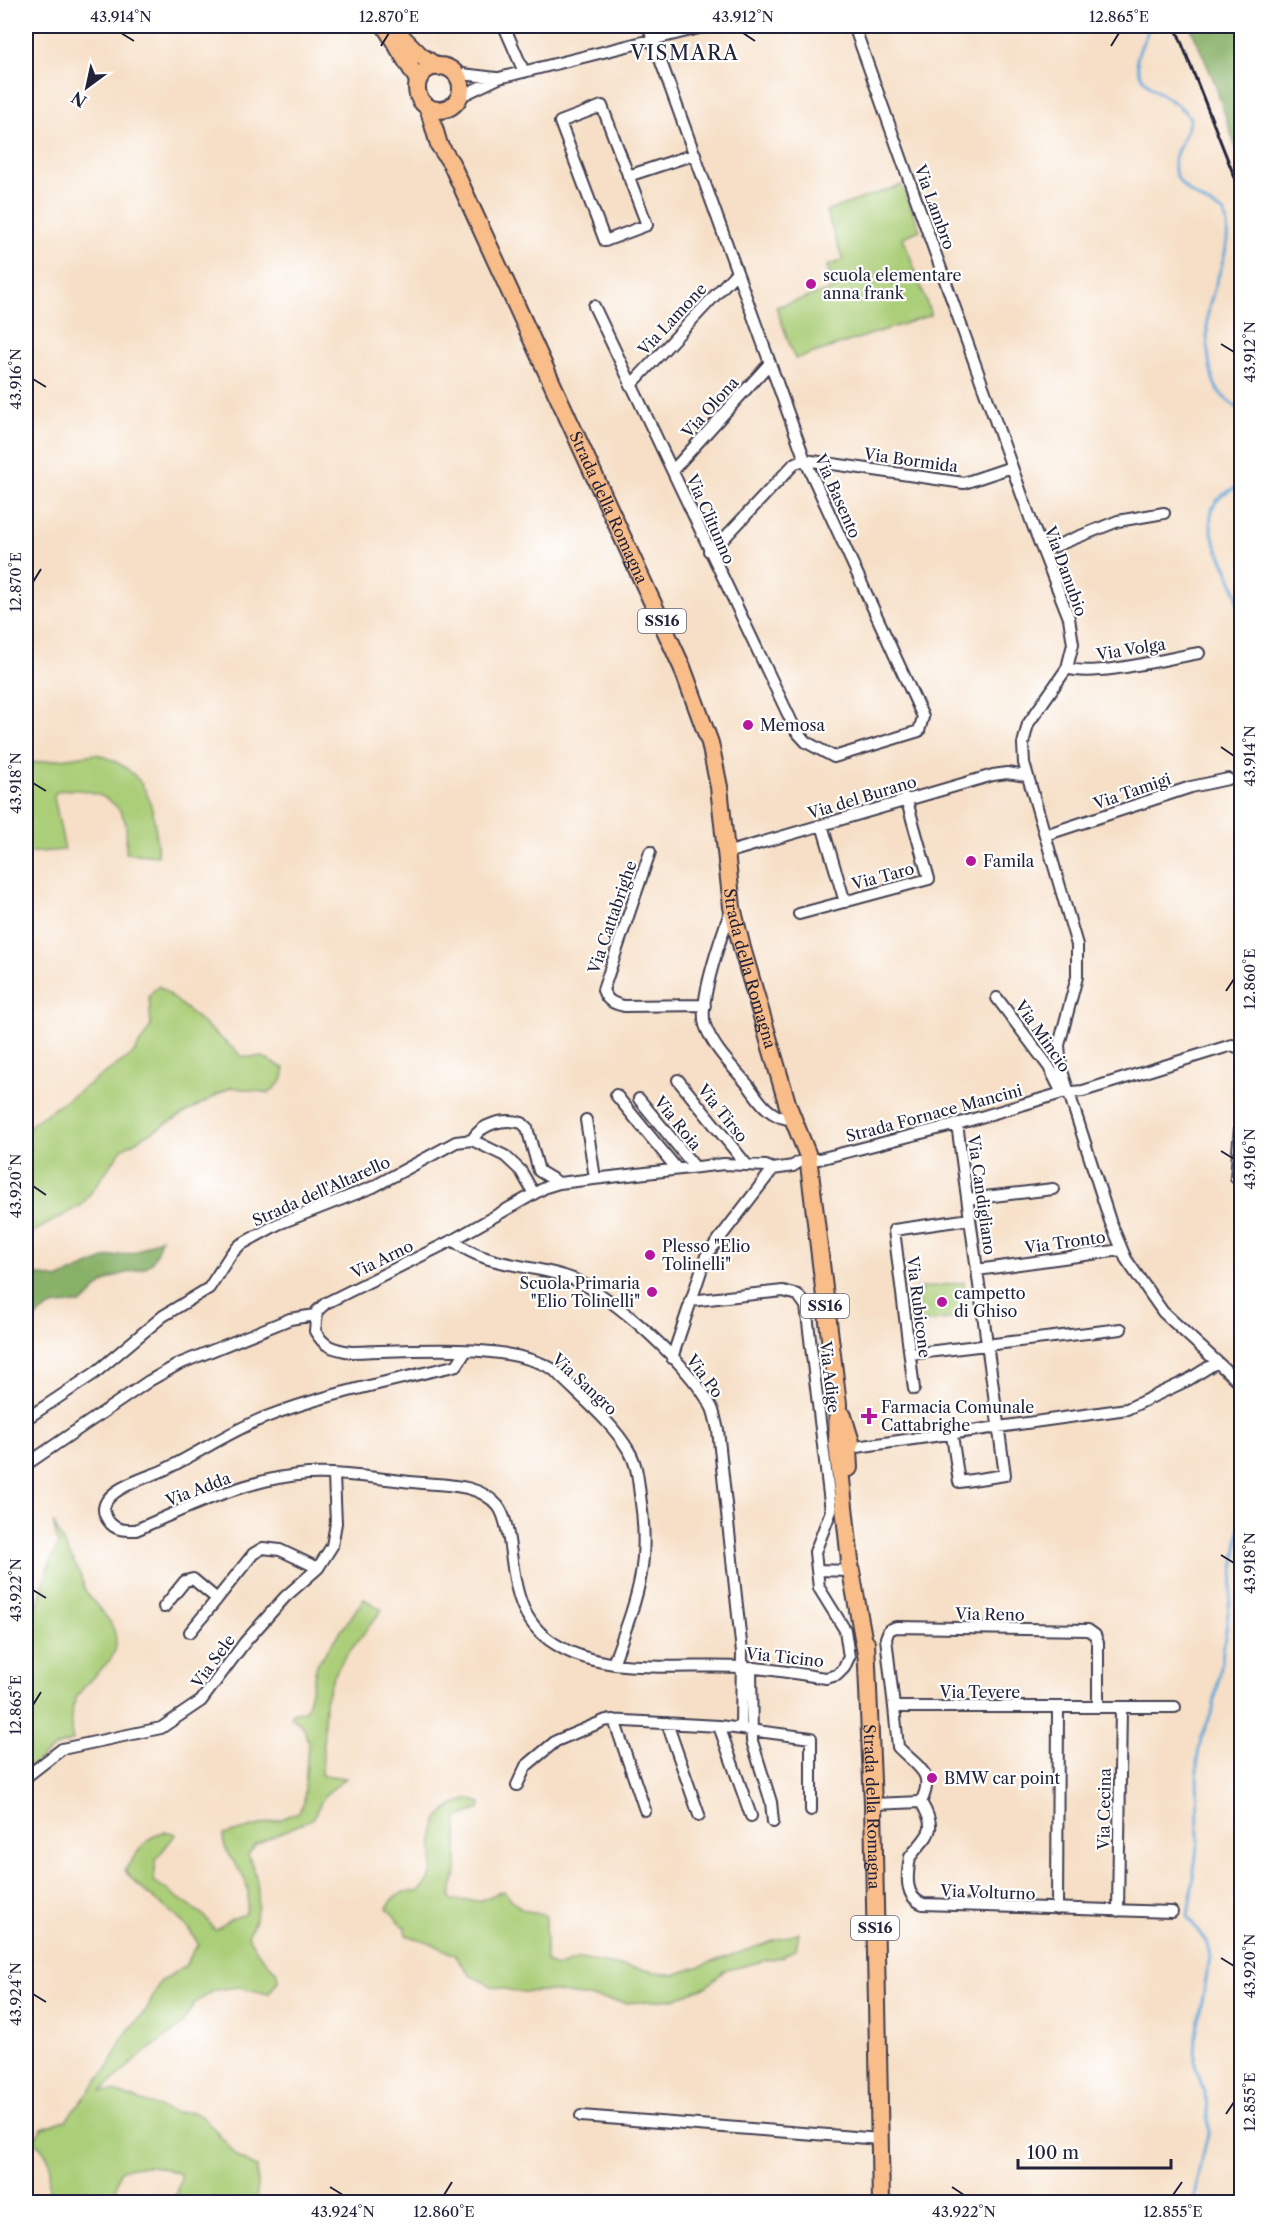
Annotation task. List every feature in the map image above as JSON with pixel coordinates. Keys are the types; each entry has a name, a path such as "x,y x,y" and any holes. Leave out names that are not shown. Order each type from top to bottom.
{"main road":[{"name":"SS16","path":"385,26 418,80 419,98 428,107"},
{"path":"393,26 421,56 454,73 460,84 459,97 445,109 428,107"},
{"path":"418,80 426,70 438,66"},
{"name":"Strada della Romagna","path":"428,107 439,145 451,163 690,687 710,743 719,787 732,907 802,1158 813,1208 845,1443 853,1566 866,1654 873,1804 882,2202"},
{"name":"Strada della Romagna","path":"445,109 444,132 451,163"}],"street":[{"path":"504,26 524,72"},
{"name":"Via Basento","path":"648,26 805,460 923,720 916,732 842,756 825,754 806,742"},
{"path":"459,97 499,78 707,26"},
{"name":"Via Lambro","path":"854,26 1012,467"},
{"path":"454,73 499,78"},
{"path":"602,106 628,176 647,225 604,240 560,122 602,106"},
{"path":"628,176 695,154"},
{"name":"Via Lamone","path":"630,386 736,273"},
{"name":"Via Clitunno","path":"594,306 630,386 673,471 796,731 806,742"},
{"name":"Via Olona","path":"673,471 770,363"},
{"path":"709,551 715,548 795,463 805,460"},
{"name":"Via Bormida","path":"805,460 964,483 1012,467"},
{"name":"Via Danubio","path":"1012,467 1069,618 1072,644 1067,668 1028,724 1023,744 1027,776 1077,945 1079,961 1059,1045 1066,1093"},
{"path":"1043,551 1118,521 1164,513"},
{"name":"Via Volga","path":"1067,668 1077,671 1102,669 1199,653"},
{"path":"1007,773 1024,763"},
{"path":"1007,773 1027,776"},
{"name":"Via del Burano","path":"726,853 906,798 1007,773"},
{"name":"Via Tamigi","path":"1045,835 1191,787 1228,779"},
{"name":"Via Taro","path":"799,914 929,879 906,798"},
{"path":"822,825 845,902"},
{"name":"Via Cattabrighe","path":"650,852 603,990 605,998 612,1003 624,1006 705,1005"},
{"path":"732,907 720,941 705,1005 705,1024 711,1039 768,1111 788,1113"},
{"name":"Via Mincio","path":"997,998 1066,1093"},
{"name":"Strada Fornace Mancini","path":"802,1158 819,1159 957,1124 1233,1045 1242,1049"},
{"name":"Via Tirso","path":"678,1080 746,1164"},
{"path":"1066,1093 1121,1250 1141,1283 1163,1312 1242,1384"},
{"path":"616,1095 677,1169"},
{"name":"Via Roia","path":"639,1099 694,1166"},
{"path":"1236,1178 1242,1103"},
{"path":"586,1120 594,1178"},
{"name":"Strada dell'Altarello","path":"26,1419 95,1373 163,1316 209,1288 231,1254 240,1245 278,1224 373,1187 448,1145 472,1140 482,1128 499,1122 522,1123 527,1128 539,1171 560,1183"},
{"name":"Via Candigliano","path":"952,1435 959,1482 1005,1476 957,1124"},
{"path":"472,1140 505,1156 521,1172 533,1192"},
{"path":"672,1358 706,1256 776,1169 802,1158"},
{"name":"Via Arno","path":"315,1316 326,1303 453,1240 533,1192 560,1183 694,1166 746,1164 776,1169"},
{"path":"968,1199 1053,1188"},
{"name":"Via Rubicone","path":"914,1389 894,1230 970,1219"},
{"name":"Via Po","path":"453,1240 476,1256 573,1279 614,1303 672,1358 712,1408 718,1430 746,1667 746,1728 771,1802 772,1822"},
{"name":"Via Tronto","path":"977,1270 1121,1250"},
{"name":"Via Adige","path":"690,1301 783,1291 798,1295 806,1306 831,1511 815,1552 817,1570"},
{"path":"27,1464 149,1381 179,1364 290,1319 315,1316"},
{"name":"Via Sangro","path":"315,1316 315,1331 326,1346 335,1349 351,1352 466,1351 524,1357 542,1362 554,1370 617,1434 633,1459 645,1522 644,1560 639,1596 613,1664"},
{"path":"910,1354 1121,1329"},
{"name":"Via Adda","path":"466,1351 457,1365 298,1406 243,1426 164,1470 116,1490 106,1500 105,1512 111,1524 122,1530 136,1530 221,1495 273,1480 311,1474 458,1486 482,1493 498,1506 506,1524 518,1598 526,1617 541,1634 561,1648 584,1658 613,1664"},
{"path":"845,1443 876,1445 952,1435 998,1425 1137,1407 1217,1362"},
{"name":"Via Sele","path":"26,1777 62,1749 161,1728 201,1701 244,1642 285,1597 318,1568 332,1546 336,1523 333,1476"},
{"path":"190,1632 253,1554 263,1548 280,1550 318,1568"},
{"path":"817,1570 853,1566"},
{"name":"Via Ticino","path":"613,1664 746,1667 826,1678 837,1675 844,1668 849,1657 845,1630 839,1616 819,1588 817,1570"},
{"path":"164,1607 185,1581 193,1579 217,1599"},
{"name":"Via Reno","path":"894,1707 886,1638 889,1630 896,1627 1088,1630 1095,1635 1098,1642 1098,1707"},
{"path":"873,1804 921,1803 927,1782 924,1772 898,1747 894,1707"},
{"name":"Via Tevere","path":"894,1707 1175,1707"},
{"name":"Via Cecina","path":"1118,1911 1121,1707"},
{"path":"1057,1909 1058,1708"},
{"path":"517,1785 525,1766 556,1741 606,1720 746,1728 811,1737 811,1810"},
{"path":"614,1720 645,1810"},
{"path":"667,1723 699,1815"},
{"path":"719,1726 751,1816"},
{"name":"Via Volturno","path":"921,1803 929,1816 932,1828 927,1840 910,1857 909,1894 914,1901 971,1907 1172,1912"},
{"path":"580,2116 880,2139"}],"green space":[{"path":"1190,26 1241,26 1241,164 1214,81"},
{"path":"902,185 920,230 903,237 931,315 795,359 776,307 834,289 827,266 843,260 826,211"},
{"path":"96,754 114,761 139,780 151,806 158,856 126,853 126,825 116,806 98,795 76,790 56,792 54,797 65,850 26,853 26,764"},
{"path":"159,986 243,1057 263,1057 285,1069 282,1081 269,1093 231,1087 122,1149 82,1205 26,1236 26,1133 33,1123 134,1053 151,1026 149,995"},
{"path":"161,1238 149,1265 106,1281 81,1304 54,1306 42,1312 34,1323 26,1346 26,1272 57,1279 109,1257 136,1252"},
{"name":"campetto di Ghiso","path":"964,1282 969,1316 921,1323 916,1289"},
{"path":"53,1522 79,1572 86,1591 110,1622 116,1644 107,1663 80,1692 74,1704 71,1720 73,1740 54,1748 26,1770 26,1679 33,1661 26,1643 26,1630 39,1601 49,1564 58,1545"},
{"path":"364,1599 382,1610 342,1661 325,1701 322,1775 346,1778 325,1795 312,1819 256,1844 248,1855 255,1875 258,1906 248,1936 258,1953 277,1972 278,1981 268,1994 240,1987 215,1990 194,2004 181,2026 140,2056 101,2091 114,2091 176,2113 193,2112 204,2118 239,2158 257,2167 257,2202 173,2202 182,2175 159,2167 143,2166 120,2171 112,2202 52,2202 49,2192 48,2157 34,2140 42,2128 66,2120 110,2065 123,2037 147,2009 160,1982 185,1966 198,1944 183,1923 142,1889 125,1870 140,1849 153,1837 160,1833 176,1834 156,1859 154,1881 204,1916 215,1930 231,1919 245,1914 248,1900 247,1888 228,1854 223,1835 279,1820 298,1812 304,1803 308,1742 303,1726 291,1717 293,1712 304,1711 307,1707 317,1664"},
{"path":"469,1799 481,1803 480,1809 457,1818 457,1871 450,1896 452,1900 479,1901 503,1891 521,1909 546,1916 546,1961 555,1967 580,1959 674,1975 799,1932 796,1949 783,1956 724,1971 707,1986 674,1999 627,2003 548,1991 521,1992 494,1987 471,1976 455,1955 431,1943 406,1935 405,1928 387,1908 400,1894 418,1892 428,1882 432,1870 434,1831 439,1819 450,1808"}],"waterway":[{"path":"1149,26 1137,57 1139,71 1151,86 1184,110 1190,118 1175,157 1175,172 1192,194 1224,213 1227,225 1226,250 1208,313 1208,347 1212,377 1218,390 1242,411"},
{"path":"1242,485 1218,500 1211,515 1216,545 1236,593 1239,619 1238,672 1242,698"},
{"path":"1195,2202 1199,2169 1209,2131 1207,2102 1195,2064 1196,2035 1210,1957 1207,1943 1188,1917 1198,1840 1197,1760 1201,1739 1213,1709 1221,1666 1242,1511"}],"railway":[{"path":"1175,26 1242,196"}],"place":[{"name":"scuola elementare anna frank","path":"811,284"},
{"name":"Memosa","path":"748,725"},
{"name":"Famila","path":"971,861"},
{"name":"Plesso \"Elio Tolinelli\"","path":"650,1255"},
{"name":"Scuola Primaria \"Elio Tolinelli\"","path":"652,1292"},
{"name":"campetto di Ghiso","path":"942,1302"},
{"name":"Farmacia Comunale Cattabrighe","path":"869,1416"},
{"name":"BMW car point","path":"932,1778"}],"district":[{"name":"VISMARA","path":"685,53"}]}
